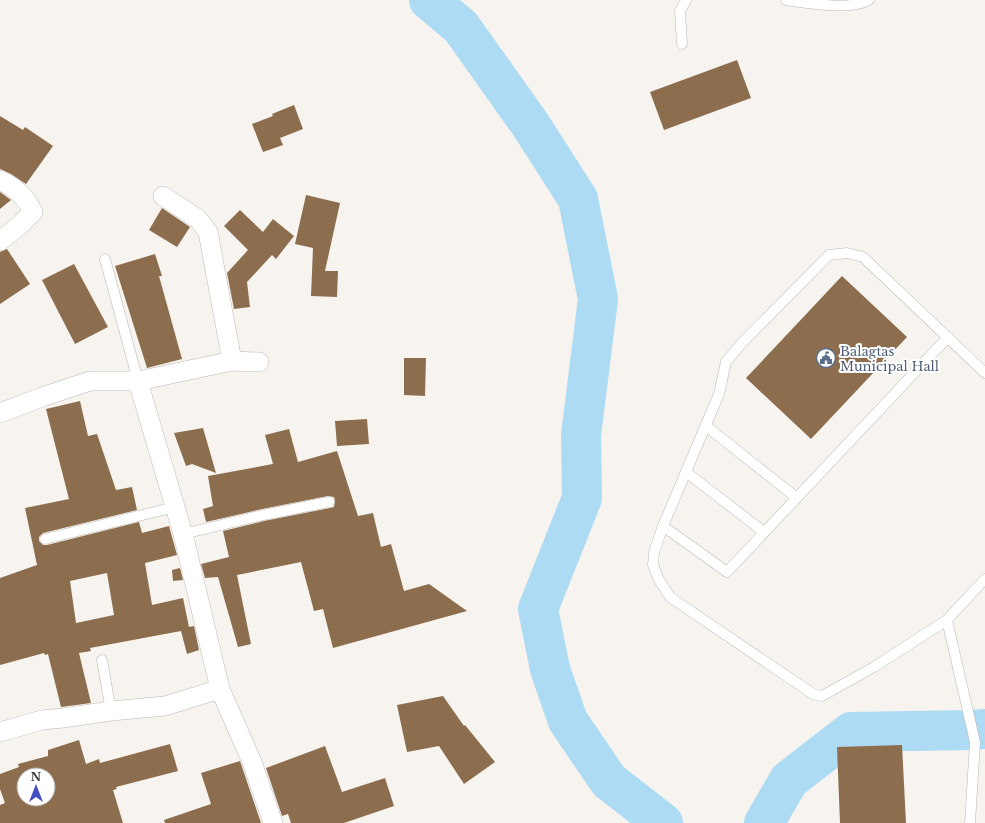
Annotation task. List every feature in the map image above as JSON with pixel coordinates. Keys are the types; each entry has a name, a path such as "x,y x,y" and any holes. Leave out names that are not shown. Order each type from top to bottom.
{"street":[{"path":"0,180 11,185 26,199 33,212 0,241"},
{"path":"163,196 198,219 208,232 232,361"},
{"path":"0,413 90,381 138,381 232,361 259,362"},
{"path":"138,381 183,534 220,689 252,762 273,823"},
{"path":"0,732 42,720 165,706 220,689"}],"lane":[{"path":"682,44 680,11 686,0"},
{"path":"786,0 835,6 864,3 869,0"},
{"path":"985,373 863,257 847,253 829,255 740,345 726,362 719,394 663,526 654,552 653,565 659,580 670,597 813,694 822,696 874,667 947,620 985,579"},
{"path":"105,258 138,381"},
{"path":"663,526 727,572 948,337"},
{"path":"706,426 797,498"},
{"path":"686,472 764,532"},
{"path":"183,534 329,502"},
{"path":"45,539 175,507"},
{"path":"947,620 965,705 975,742 970,823"},
{"path":"102,660 111,711"}],"building":[{"path":"737,60 751,98 664,130 650,92"},
{"path":"294,105 303,129 280,138 283,145 263,152 252,124 273,116 272,114"},
{"path":"0,116 23,130 25,127 53,146 26,184 0,169"},
{"path":"0,192 11,200 0,209"},
{"path":"306,195 340,203 325,271 338,271 337,297 311,296 313,248 295,244"},
{"path":"162,208 190,227 177,247 149,230"},
{"path":"240,210 263,232 273,219 294,236 276,259 272,255 247,282 250,307 234,309 227,273 248,250 224,226"},
{"path":"7,249 30,284 0,304 0,252"},
{"path":"155,254 162,276 159,276 182,359 147,368 115,266"},
{"path":"74,264 108,327 75,344 42,280"},
{"name":"Balagtas Municipal Hall","path":"842,276 907,337 811,439 746,378"},
{"path":"404,358 426,358 425,396 404,395"},
{"path":"80,401 88,436 97,434 116,490 132,487 137,510 43,533 39,537 39,541 43,545 47,545 139,522 142,533 169,526 177,555 145,563 152,605 183,598 189,627 194,626 199,650 187,654 181,631 90,648 91,651 79,653 91,703 61,707 48,654 45,655 44,653 0,665 0,578 37,565 25,508 69,499 46,409","holes":["107,573 114,615 76,623 70,581"]},
{"path":"367,419 369,444 337,446 335,421"},
{"path":"203,428 216,473 192,464 186,466 174,433"},
{"path":"289,429 298,462 337,451 358,516 373,513 381,547 391,544 404,591 429,584 467,611 333,648 323,609 314,611 301,562 237,575 251,644 238,647 218,577 205,578 201,564 229,557 223,531 334,507 335,501 334,497 328,496 206,522 203,509 213,506 208,476 273,464 265,435"},
{"path":"180,568 183,580 173,581 172,570"},
{"path":"443,696 464,726 465,725 495,762 464,784 439,746 407,752 397,705"},
{"path":"79,740 86,764 99,759 100,763 170,744 178,771 116,787 117,789 113,790 123,823 0,823 0,805 5,803 0,789 0,774 16,768 16,807 56,807 56,767 19,767 18,764 48,756 48,750"},
{"path":"902,745 906,823 840,823 837,747"},
{"path":"325,746 342,792 385,778 394,806 344,823 291,823 288,814 282,816 266,768"},
{"path":"240,761 261,823 165,823 164,820 211,804 201,773"}],"waterway":[{"path":"429,0 461,27 530,124 578,199 598,299 581,435 582,498 538,609 550,669 568,721 609,781 663,823"},
{"path":"764,823 789,780 851,732 985,729"}],"place":[{"name":"Balagtas Municipal Hall","path":"826,358"}]}
